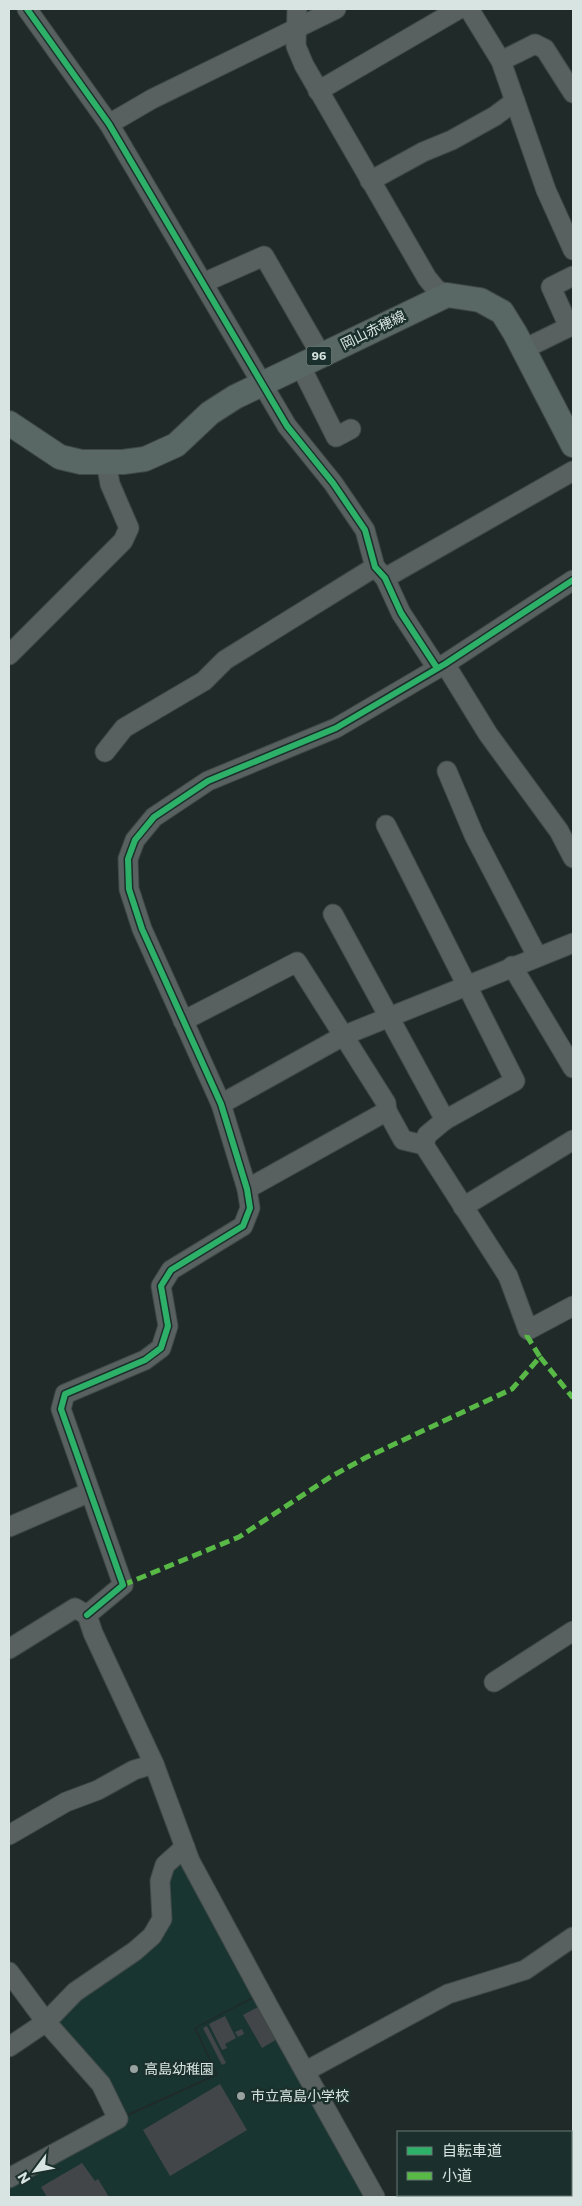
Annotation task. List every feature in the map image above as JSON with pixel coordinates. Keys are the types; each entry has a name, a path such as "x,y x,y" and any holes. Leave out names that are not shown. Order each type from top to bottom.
{"main road":[{"path":"447,295 480,300 502,312 524,350 573,445"},
{"name":"岡山赤穂線","path":"9,424 60,457 81,462 145,459 176,445 210,413 235,397 447,295"}],"street":[{"path":"27,9 109,124 287,426 333,482 365,530 380,572 400,613 441,666 488,734 554,823 573,858"},
{"path":"297,9 296,46 304,65 427,278 436,289 447,295"},
{"path":"109,124 152,99 336,9"},
{"path":"318,91 458,9"},
{"path":"469,9 500,60 516,100 546,190 573,250"},
{"path":"500,60 535,44 545,48 573,93"},
{"path":"370,180 422,152 452,140 495,116 516,100"},
{"path":"203,283 264,256 321,355"},
{"path":"524,350 571,326 551,287 573,276"},
{"path":"300,365 336,437 351,429"},
{"path":"9,655 122,541 129,528 110,484 106,462"},
{"path":"105,752 124,728 204,681 225,660 380,572 573,471"},
{"path":"87,1615 123,1585 61,1409 66,1394 145,1360 161,1348 168,1326 161,1286 171,1270 243,1226 250,1208 247,1188 221,1104 142,928 129,889 128,859 135,840 154,817 208,782 336,728 441,666 573,580"},
{"path":"447,771 474,835 537,956"},
{"path":"386,825 515,1081 444,1120 427,1135 424,1145"},
{"path":"333,914 444,1120"},
{"path":"221,1104 345,1035 537,956 570,950"},
{"path":"184,1021 297,962 345,1035 386,1103 387,1111 403,1140 424,1145 508,1276 528,1330 573,1306"},
{"path":"512,966 573,1068"},
{"path":"247,1188 387,1111"},
{"path":"463,1207 573,1140"},
{"path":"9,1527 90,1492"},
{"path":"9,1649 75,1608 87,1615 93,1633 154,1764 190,1860 271,2011 376,2197"},
{"path":"494,1682 573,1631"},
{"path":"9,1835 66,1802 98,1790 134,1770 154,1764"},
{"path":"9,2047 46,2022 75,1992 135,1951 152,1936 162,1919 160,1881 165,1865 185,1847"},
{"path":"306,2071 448,1994 525,1970 573,1937"},
{"path":"9,1972 46,2022 101,2084 118,2119 9,2178"}],"shaded area":[{"path":"176,1858 184,1865 256,1995 194,2028 216,2074 123,2116 56,2024 71,2004 166,1931 165,1884"},
{"name":"市立高島小学校","path":"256,1997 367,2197 9,2197 9,2187 127,2125 124,2118 218,2075 196,2028"}],"building":[{"path":"258,2007 277,2039 262,2048 243,2015"},
{"path":"225,2016 236,2038 225,2044 227,2048 222,2050 209,2024"},
{"path":"207,2026 226,2063 222,2065 203,2028"},
{"path":"242,2029 244,2034 238,2037 235,2032"},
{"path":"220,2084 247,2130 170,2176 143,2130"},
{"path":"82,2163 95,2181 98,2179 109,2197 47,2197 41,2187"}],"marked path":[{"path":"123,1585 239,1537 332,1476 365,1458 512,1389 540,1357 527,1336 528,1330"},
{"path":"540,1357 573,1398"}],"cycle path":[{"path":"27,9 109,124 287,426 333,483 365,530 375,567 385,578 401,613 437,668"},
{"path":"87,1615 123,1585 61,1409 65,1394 145,1360 161,1348 168,1326 161,1286 171,1270 243,1226 250,1208 247,1189 221,1104 142,929 129,889 128,859 135,840 154,817 208,781 336,728 445,664 573,580"}],"place":[{"name":"高島幼稚園","path":"134,2069"},
{"name":"市立高島小学校","path":"241,2096"}]}
